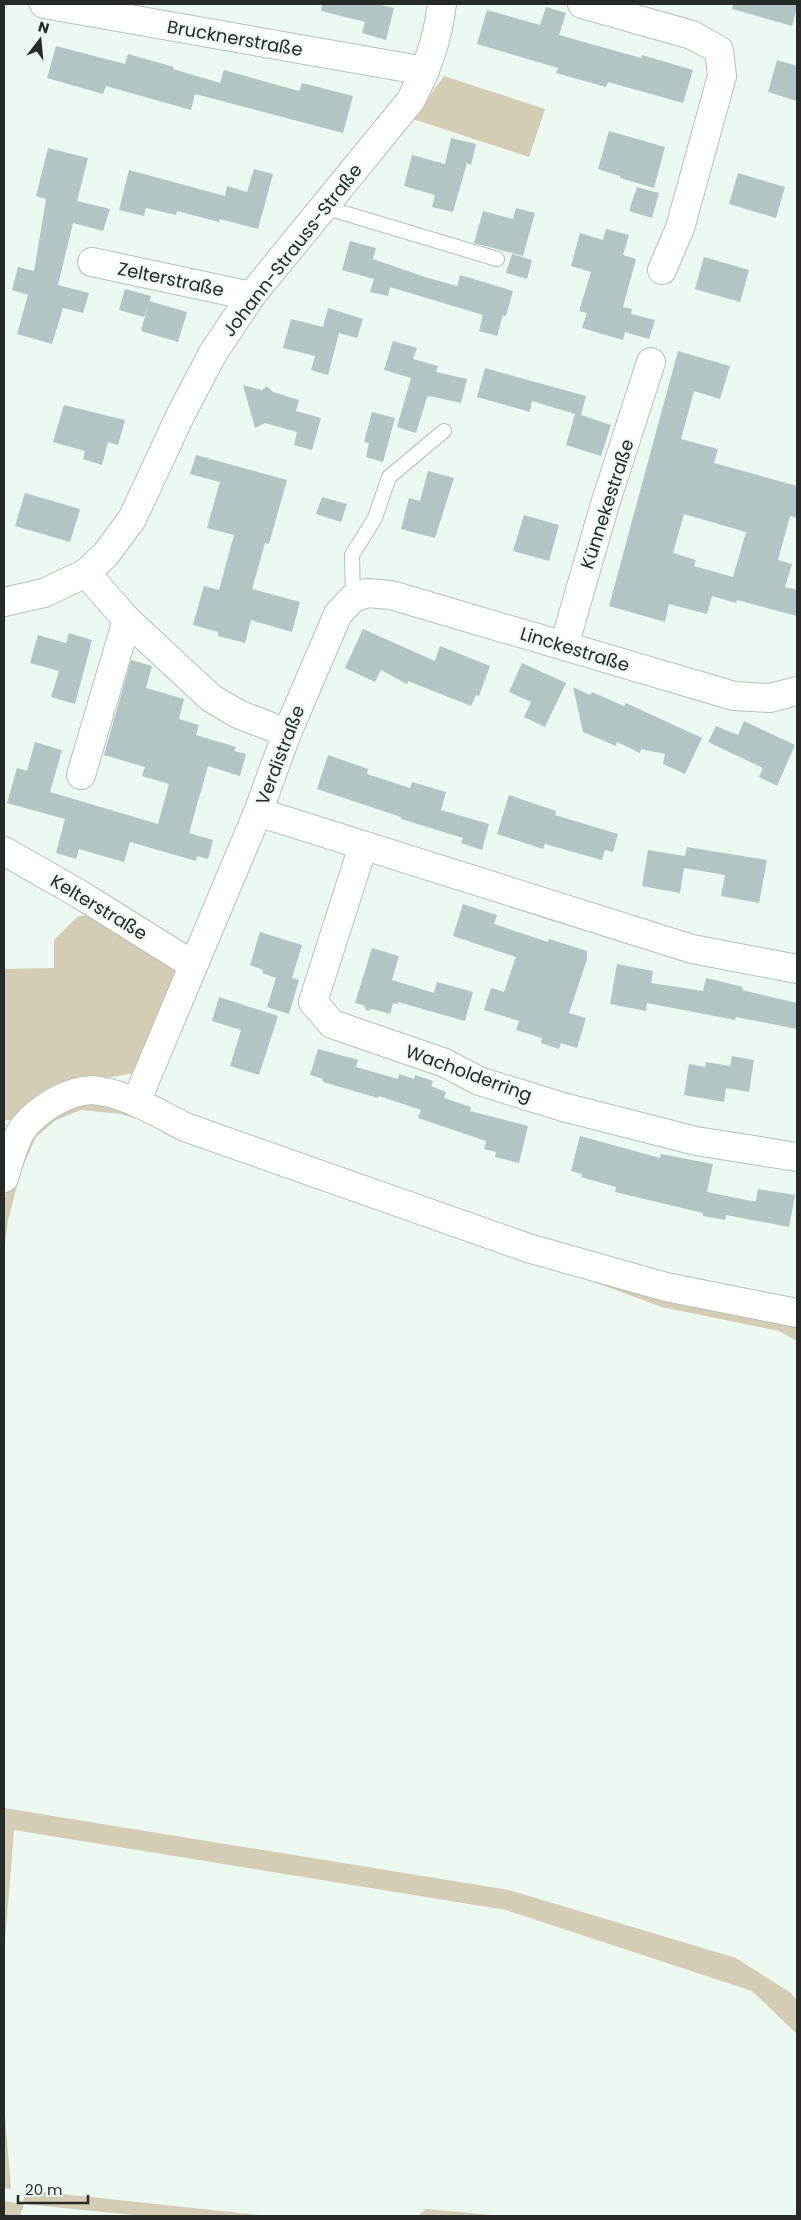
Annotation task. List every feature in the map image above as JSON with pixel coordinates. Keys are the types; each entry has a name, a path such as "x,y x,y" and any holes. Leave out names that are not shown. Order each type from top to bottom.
{"street":[{"name":"Brucknerstraße","path":"44,4 425,72"},
{"name":"Johann-Strauss-Straße","path":"4,602 44,593 86,573 106,554 132,519 180,414 213,353 251,296 411,100 425,72 438,31 442,4"},
{"path":"582,4 692,35 719,50 722,76 680,228 662,270"},
{"name":"Zelterstraße","path":"92,262 251,296"},
{"name":"Künnekestraße","path":"564,646 605,504 651,362"},
{"path":"86,573 127,620 212,698 238,714 287,733"},
{"name":"Linckestraße","path":"353,598 367,593 391,595 734,696 770,698 797,691"},
{"name":"Verdistraße","path":"136,1102 258,812 287,733 338,614 353,598"},
{"path":"81,775 127,620"},
{"path":"258,812 692,949 797,968"},
{"name":"Wacholderring","path":"363,846 313,1002 332,1024 445,1063 479,1081 563,1107 696,1140 797,1156"},
{"name":"Kelterstraße","path":"4,851 81,896 193,966"},
{"path":"4,1178 22,1129 42,1109 67,1094 98,1090 136,1102 184,1126 528,1248 666,1287 797,1313"}],"lane":[{"path":"324,207 497,259"},
{"path":"353,598 352,555 375,518 389,476 444,431"}],"shaded area":[{"path":"444,76 545,109 529,157 413,119"},
{"path":"91,914 184,968 139,1072 63,1086 18,1120 4,1120 4,969 54,968 54,940 77,917"},
{"path":"98,1101 188,1134 121,1114 81,1110 56,1120 36,1137 21,1171 8,1220 4,1252 4,1200 13,1170 29,1134 71,1104"},
{"path":"534,1260 797,1321 797,1341 779,1331 662,1307"},
{"path":"4,1808 509,1890 736,1958 791,1993 797,2001 797,2034 752,1991 506,1910 14,1830 4,1953"},
{"path":"4,2104 11,2189 4,2188"},
{"path":"25,2190 268,2216 143,2216 24,2204 20,2216 4,2216 4,2201 23,2204"},
{"path":"426,2209 503,2216 418,2216"}],"building":[{"path":"322,4 377,4 394,8 386,40 362,33 365,22 321,11"},
{"path":"733,4 797,4 797,8 792,26 732,9"},
{"path":"546,7 566,13 559,35 641,58 642,55 693,70 683,103 608,82 606,87 556,73 558,68 477,44 487,10 540,25"},
{"path":"56,46 125,64 128,54 220,83 224,70 299,91 302,83 353,96 343,133 195,94 191,110 106,86 103,94 47,78"},
{"path":"777,60 797,66 797,101 768,92"},
{"path":"609,131 665,147 654,188 598,169"},
{"path":"451,138 476,144 471,165 467,163 453,212 432,207 435,195 404,186 412,155 445,164"},
{"path":"48,148 88,158 77,201 110,209 103,231 73,223 58,285 89,293 83,313 63,308 52,344 17,334 28,295 12,290 18,267 34,271 46,199 36,196"},
{"path":"254,169 273,174 258,229 220,219 219,222 177,211 176,215 146,208 144,216 119,210 129,170 225,196 227,186 247,192"},
{"path":"738,173 785,187 776,218 729,204"},
{"path":"637,187 659,193 652,218 629,211"},
{"path":"516,208 535,213 523,256 474,243 483,211 513,219"},
{"path":"606,229 629,235 623,255 636,259 623,307 632,309 631,314 655,320 649,339 625,332 623,340 582,328 587,313 579,311 591,272 571,266 580,233 603,240"},
{"path":"350,241 376,248 373,259 425,277 457,286 460,275 513,291 506,316 503,315 497,336 479,331 483,315 390,287 388,296 370,292 374,279 342,270"},
{"path":"512,254 532,260 527,279 506,273"},
{"path":"704,257 749,270 740,302 695,289"},
{"path":"125,289 151,296 144,317 119,310"},
{"path":"149,301 187,312 178,342 141,331"},
{"path":"328,308 363,319 357,338 339,333 328,375 311,370 315,356 283,348 291,319 323,327"},
{"path":"393,341 417,348 413,359 438,366 436,372 467,379 461,403 427,397 416,433 397,427 411,378 384,370"},
{"path":"678,351 730,366 720,399 694,391 681,439 718,449 714,463 797,486 797,518 790,516 778,560 792,564 785,587 797,590 797,616 737,600 736,603 712,596 707,614 669,604 665,622 609,606","holes":["684,514 746,532 733,577 694,566 696,560 673,553"]},
{"path":"485,368 586,396 581,415 611,425 601,456 566,445 575,414 532,401 530,412 477,397"},
{"path":"243,385 262,390 267,386 273,392 299,400 296,411 321,418 312,450 294,445 297,432 265,423 255,428"},
{"path":"64,405 125,420 118,445 108,442 102,465 83,459 85,451 53,442"},
{"path":"372,412 395,418 383,462 366,457 369,443 364,442"},
{"path":"196,455 287,480 269,544 265,543 252,589 300,602 292,632 251,620 245,643 218,636 218,632 193,625 204,586 219,590 234,535 207,528 220,482 190,474"},
{"path":"428,471 454,478 435,538 401,529 409,498 420,501"},
{"path":"25,493 80,509 70,542 15,526"},
{"path":"322,497 347,504 341,522 316,514"},
{"path":"524,515 559,525 549,561 513,551"},
{"path":"363,629 435,661 440,646 490,666 479,696 476,695 471,706 408,681 407,684 381,670 375,682 345,668"},
{"path":"69,633 92,640 75,704 51,697 59,671 30,663 38,635 66,643"},
{"path":"131,660 152,666 146,688 184,699 179,719 199,725 196,735 236,747 234,751 246,754 240,776 208,766 189,833 213,840 208,859 197,856 196,861 130,842 124,862 79,849 76,859 56,853 65,819 7,803 17,768 27,771 35,742 62,750 50,792 158,824 169,784 142,776 145,767 104,755"},
{"path":"522,663 566,683 545,727 524,717 531,702 509,692"},
{"path":"573,687 590,695 592,692 624,706 626,703 702,738 685,774 663,764 665,754 641,749 640,753 617,742 616,746 583,732"},
{"path":"744,721 795,745 777,786 759,777 763,768 708,742 716,726 738,735"},
{"path":"328,755 368,769 367,774 410,788 412,782 446,792 441,810 489,824 482,850 461,843 463,838 401,819 401,817 317,789"},
{"path":"509,795 556,811 555,815 618,834 613,852 605,850 602,860 545,844 543,849 497,834"},
{"path":"687,847 767,860 759,903 721,896 725,875 684,868 680,893 642,886 648,850 685,856"},
{"path":"463,904 497,915 494,924 548,942 549,939 587,951 587,959 569,1013 586,1018 577,1048 561,1043 559,1049 541,1043 542,1038 516,1030 519,1021 484,1010 491,988 504,992 516,957 453,936"},
{"path":"260,932 302,945 292,978 299,980 289,1014 267,1007 276,978 262,973 263,970 250,965"},
{"path":"372,948 399,956 392,980 434,993 437,982 473,992 465,1021 398,1002 398,1004 393,1003 390,1014 372,1009 367,1011 363,1005 355,1003"},
{"path":"617,964 653,971 651,983 703,991 706,978 743,987 742,990 797,1003 797,1029 736,1017 735,1020 647,1003 646,1011 610,1004"},
{"path":"219,997 278,1016 259,1075 230,1066 241,1030 212,1021"},
{"path":"318,1049 358,1060 356,1067 398,1079 399,1074 414,1079 415,1075 433,1081 431,1086 446,1092 444,1098 471,1107 470,1111 528,1126 519,1163 495,1157 496,1152 484,1149 486,1141 418,1118 421,1110 379,1096 378,1098 323,1082 323,1079 310,1075"},
{"path":"732,1056 754,1060 749,1092 726,1088 724,1102 684,1095 689,1064 705,1067 706,1062 730,1066"},
{"path":"580,1136 660,1158 661,1154 713,1164 707,1192 751,1201 756,1201 758,1189 795,1195 789,1227 726,1215 725,1220 703,1216 703,1213 615,1192 616,1187 581,1177 582,1174 571,1171"}]}
